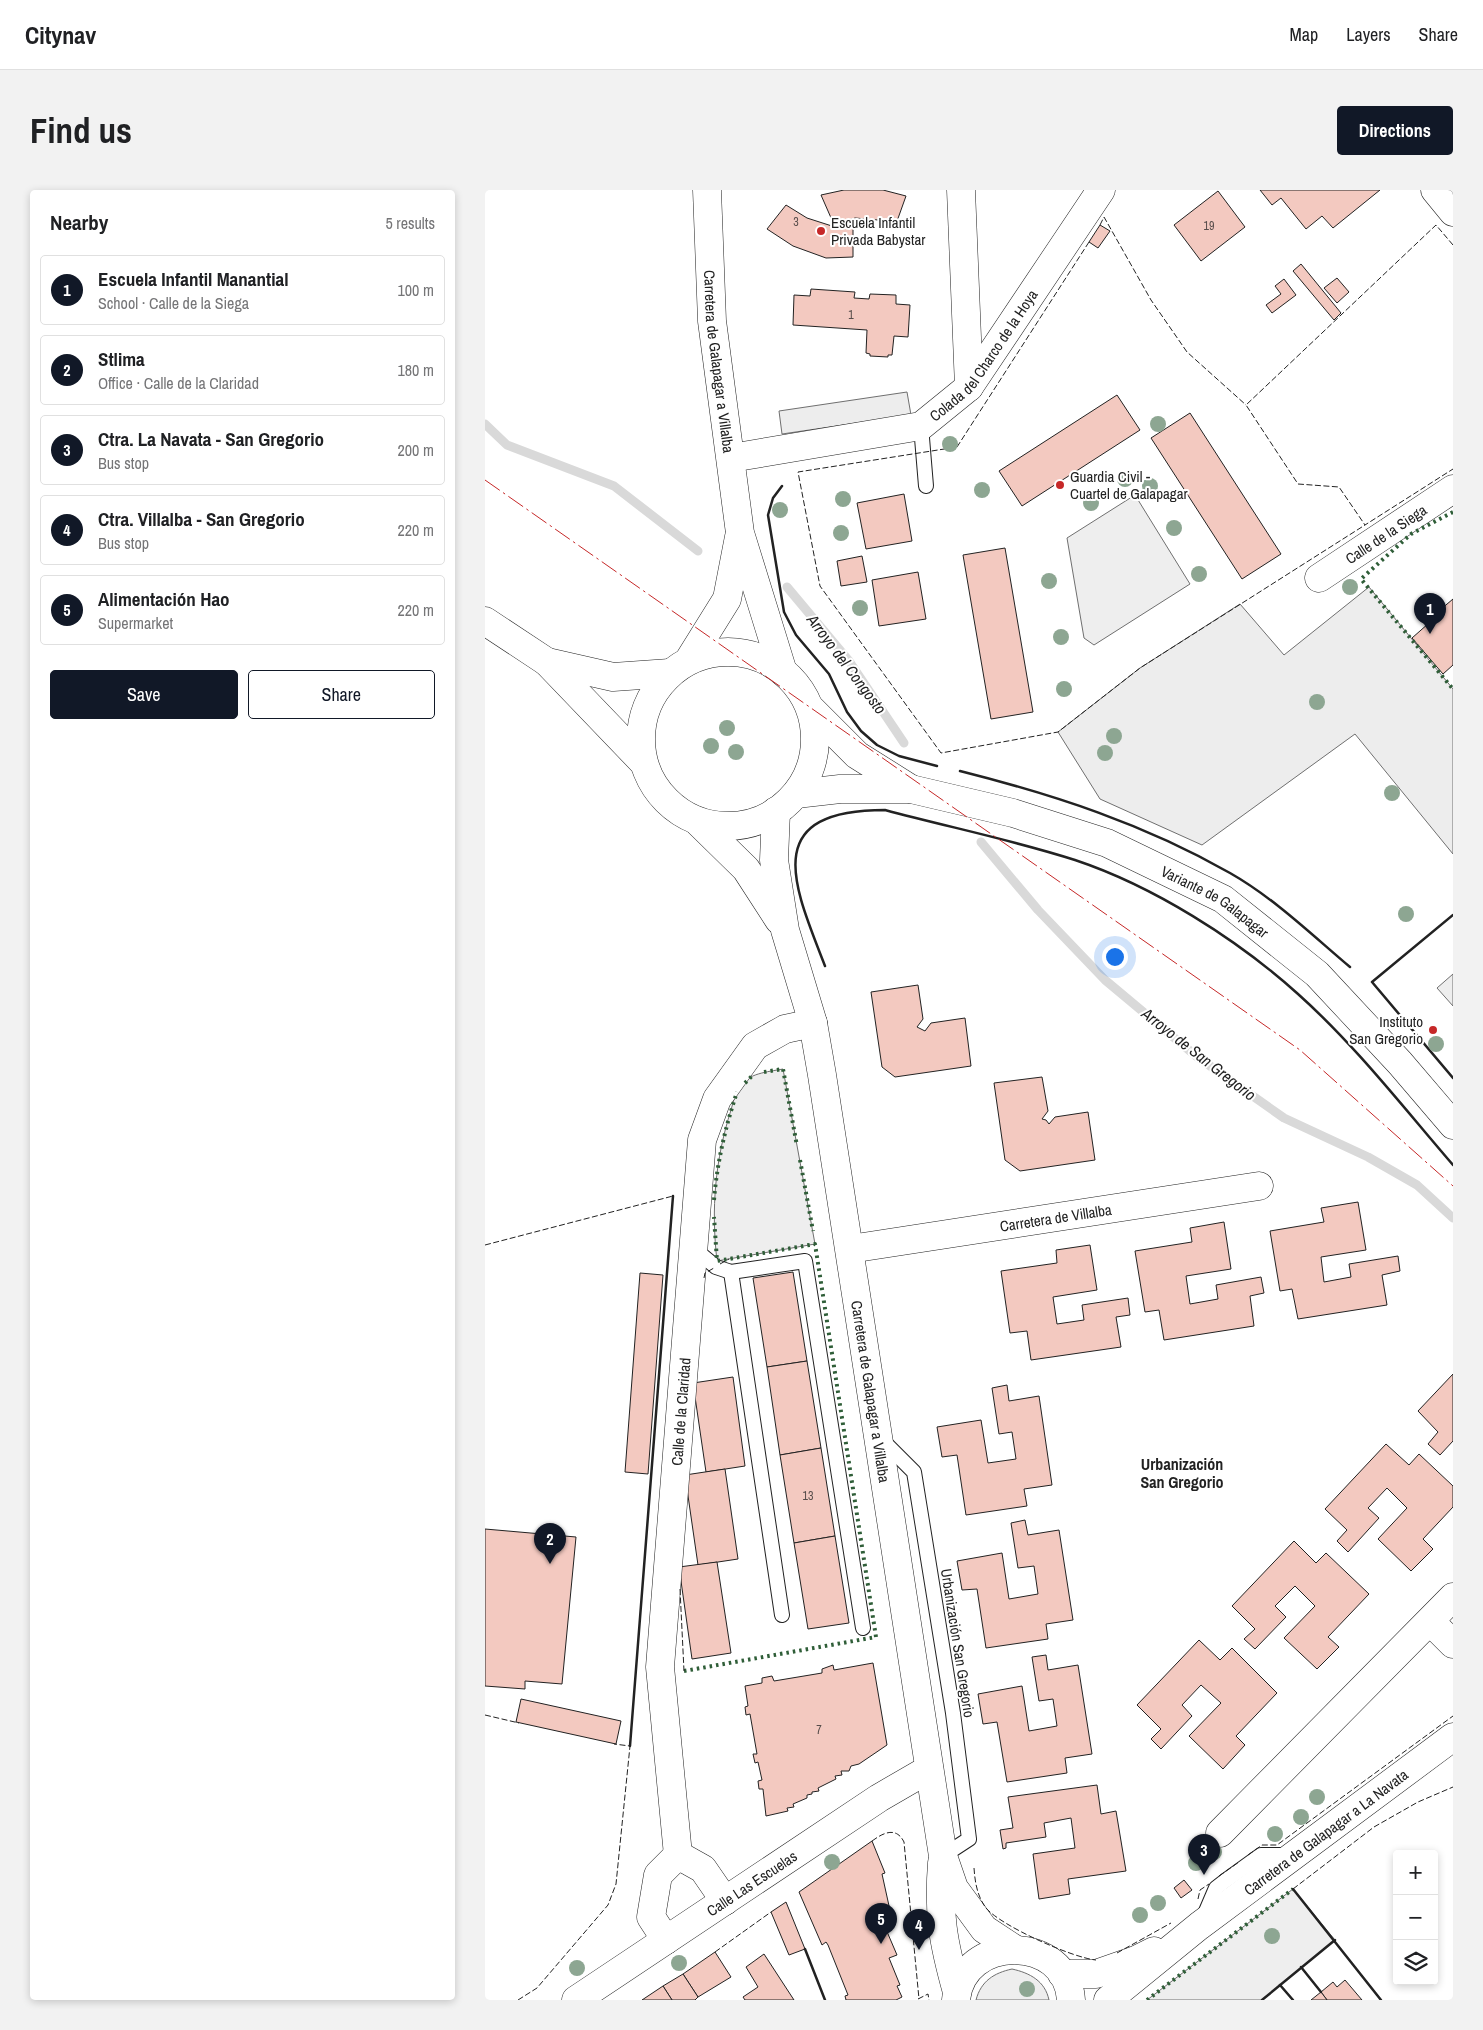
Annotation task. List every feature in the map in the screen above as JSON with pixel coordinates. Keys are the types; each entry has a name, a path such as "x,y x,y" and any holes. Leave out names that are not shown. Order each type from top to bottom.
{"street":[{"name":"Carretera de Galapagar a Villalba","path":"707,190 712,321 740,533 781,669"},
{"path":"961,190 969,387"},
{"path":"1435,190 1453,212"},
{"name":"Colada del Charco de la Hoya","path":"731,458 921,426 969,387 1016,320 1099,192"},
{"name":"Calle de la Siega","path":"1319,578 1453,489"},
{"name":"Carretera de Galapagar a Villalba","path":"679,666 727,599 740,533"},
{"path":"485,621 547,662 643,761"},
{"path":"547,662 613,677 679,666 707,653 727,651 746,653 765,659 781,669 803,694 811,709 857,755 911,789"},
{"path":"679,666 656,687 647,704 641,722 640,742 643,761 650,780 663,797 678,811 697,821 717,825 738,826 758,821 786,803 839,789 911,789"},
{"path":"786,803 807,775 814,754 815,731 811,709"},
{"name":"Variante de Galapagar","path":"911,789 1013,814 1107,843 1223,899 1317,974 1400,1063 1453,1125"},
{"name":"Carretera de Galapagar a Villalba","path":"786,803 774,860 785,930 813,1023 850,1249 943,1856 954,1888 984,1929 1013,1948"},
{"name":"Carretera de Galapagar a Villalba","path":"697,821 746,869 785,930"},
{"name":"Calle de la Claridad","path":"678,1855 660,1667 702,1140 717,1099 755,1046 785,1029 813,1023"},
{"name":"Carretera de Villalba","path":"850,1249 1259,1186"},
{"path":"1220,1833 1431,1622 1453,1597"},
{"path":"1431,1622 1453,1644"},
{"name":"Carretera de Galapagar a La Navata","path":"1108,2000 1199,1926 1453,1737"},
{"name":"Calle Las Escuelas","path":"576,2000 879,1798 929,1769"},
{"path":"666,1940 651,1916 658,1876 678,1855 703,1869 725,1901"},
{"name":"Carretera de Galapagar a Villalba","path":"943,1856 939,1898 943,1941 957,1996"},
{"name":"Carretera de Galapagar a La Navata","path":"1062,1974 1096,1974 1136,1960 1199,1926"},
{"path":"957,1996 969,1970 989,1954 1013,1948 1032,1952 1049,1960 1062,1974 1071,2000"}],"lane":[{"path":"921,426 926,486"},
{"path":"693,1248 716,1267 731,1272 805,1262 863,1628"},
{"path":"731,1272 782,1615"},
{"name":"Urbanización San Gregorio","path":"878,1436 914,1472 953,1713 969,1840 943,1856"}],"shaded area":[{"path":"907,392 911,415 782,434 779,411"},
{"path":"1135,495 1190,584 1094,645 1084,638 1067,538"},
{"path":"1369,587 1453,689 1453,854 1355,734 1202,845 1100,799 1058,732 1140,668 1240,604 1284,655"},
{"path":"1453,974 1453,1006 1437,988"},
{"path":"783,1069 815,1244 717,1261 714,1222 718,1166 721,1147 736,1093 742,1083 752,1076"},
{"path":"1293,1889 1335,1940 1262,2000 1147,2000"},
{"path":"1012,1969 1036,1979 1044,1988 1049,2000 976,2000 981,1988 989,1979 999,1973"}],"building":[{"path":"844,190 883,190 906,196 896,224 855,218 846,221 845,226 853,227 853,257 826,258 793,246 767,229 786,205 807,218 835,227 821,195"},
{"path":"1260,190 1380,190 1333,228 1322,216 1306,229 1281,198 1272,205"},
{"path":"1218,191 1245,227 1201,261 1174,225"},
{"path":"1100,225 1110,231 1098,248 1089,242"},
{"path":"1301,264 1341,313 1334,320 1293,271"},
{"path":"1337,278 1349,292 1337,303 1324,288"},
{"path":"1284,279 1296,295 1272,313 1266,305 1281,294 1275,286"},
{"path":"811,289 855,292 854,298 869,299 870,294 896,295 896,304 910,305 908,337 894,336 892,355 888,355 888,357 870,356 870,354 866,353 867,330 793,325 794,295 810,296"},
{"path":"1117,395 1140,430 1022,506 999,471"},
{"path":"1190,413 1281,554 1242,579 1151,438"},
{"path":"904,494 912,541 866,549 857,503"},
{"path":"1005,548 1033,712 991,719 963,555"},
{"path":"862,556 867,582 841,586 837,561"},
{"path":"918,572 926,619 879,626 872,580"},
{"path":"1453,599 1453,665 1443,674 1412,638 1429,623 1427,621"},
{"path":"918,985 923,1019 917,1027 925,1031 931,1023 965,1018 971,1066 895,1077 882,1067 871,992"},
{"path":"1042,1077 1048,1111 1042,1119 1046,1120 1049,1124 1055,1117 1088,1112 1095,1160 1020,1171 1005,1160 994,1083"},
{"path":"1358,1202 1366,1250 1321,1257 1324,1282 1351,1277 1349,1264 1398,1256 1400,1271 1382,1275 1387,1305 1298,1319 1292,1289 1280,1291 1270,1231 1324,1222 1321,1208"},
{"path":"1224,1222 1231,1269 1186,1276 1190,1304 1218,1299 1216,1285 1261,1277 1264,1293 1250,1296 1254,1326 1164,1340 1159,1310 1145,1312 1135,1251 1192,1242 1190,1228"},
{"path":"1090,1245 1097,1290 1053,1297 1057,1324 1084,1320 1082,1305 1128,1298 1130,1315 1116,1317 1121,1347 1031,1360 1027,1331 1010,1333 1001,1271 1057,1263 1056,1250"},
{"path":"793,1272 807,1361 767,1367 753,1278"},
{"path":"640,1273 663,1275 648,1474 625,1472"},
{"path":"807,1361 821,1448 780,1455 767,1367"},
{"path":"1453,1374 1453,1441 1440,1455 1428,1444 1438,1432 1418,1411"},
{"path":"733,1377 745,1466 706,1472 693,1383"},
{"path":"1007,1385 1009,1401 1039,1396 1052,1485 1024,1489 1027,1506 966,1515 957,1455 942,1457 937,1427 981,1420 988,1463 1016,1459 1012,1432 999,1434 992,1388"},
{"path":"1386,1444 1409,1465 1419,1454 1453,1486 1453,1507 1423,1539 1433,1549 1411,1571 1378,1539 1407,1508 1387,1488 1368,1508 1379,1518 1348,1552 1337,1541 1347,1530 1325,1509"},
{"path":"821,1448 835,1536 794,1543 780,1455"},
{"path":"725,1469 738,1559 698,1565 685,1475"},
{"path":"1025,1520 1028,1535 1059,1530 1073,1620 1046,1624 1048,1639 986,1648 977,1589 962,1590 957,1561 1002,1553 1009,1599 1038,1594 1034,1566 1018,1568 1011,1523"},
{"path":"485,1529 576,1537 562,1684 525,1681 525,1689 485,1686"},
{"path":"835,1536 849,1623 808,1629 794,1543"},
{"path":"1294,1541 1316,1563 1326,1553 1369,1594 1328,1637 1339,1647 1317,1669 1284,1638 1315,1606 1295,1586 1275,1606 1286,1617 1255,1649 1244,1639 1255,1629 1232,1606"},
{"path":"717,1562 731,1653 692,1659 679,1567"},
{"path":"1199,1640 1220,1660 1232,1648 1277,1693 1236,1736 1245,1745 1223,1769 1189,1736 1221,1703 1201,1685 1182,1705 1192,1716 1161,1749 1151,1739 1161,1729 1137,1705"},
{"path":"1046,1655 1048,1670 1078,1665 1092,1754 1065,1758 1067,1773 1007,1782 997,1722 983,1724 978,1694 1022,1686 1029,1731 1057,1726 1053,1699 1039,1701 1032,1657"},
{"path":"873,1663 887,1745 859,1764 851,1766 849,1771 841,1771 842,1775 835,1776 836,1779 818,1788 819,1791 812,1792 812,1794 807,1795 807,1798 793,1804 794,1807 787,1808 788,1811 766,1816 763,1789 759,1789 758,1781 762,1780 758,1762 755,1763 753,1754 757,1754 750,1714 746,1715 745,1707 748,1706 745,1686 762,1683 762,1678 772,1676 774,1681 822,1673 822,1669 833,1665 834,1670"},
{"path":"521,1699 621,1721 616,1744 516,1722"},
{"path":"1097,1785 1101,1814 1116,1811 1126,1871 1068,1879 1070,1894 1039,1899 1033,1854 1075,1848 1071,1818 1044,1823 1046,1837 1006,1843 1006,1848 1003,1849 1000,1830 1013,1828 1008,1797"},
{"path":"872,1841 885,1873 882,1874 893,1924 885,1927 897,1955 889,1958 900,1985 897,1986 902,1997 896,2000 846,2000 845,1996 848,1995 828,1945 826,1942 822,1945 799,1892"},
{"path":"1184,1880 1192,1890 1181,1898 1174,1888"},
{"path":"786,1902 805,1949 789,1955 771,1912"},
{"path":"715,1952 731,1977 698,1997 683,1974"},
{"path":"764,1954 794,2000 745,2000 743,1997 758,1987 746,1967"},
{"path":"683,1974 698,1997 695,2000 672,2000 663,1986"},
{"path":"1345,1980 1362,2000 1327,2000 1321,1992 1333,1982 1337,1987"},
{"path":"663,1986 672,2000 642,2000"},
{"path":"1321,1992 1327,2000 1311,2000"}],"waterway":[{"name":"Arroyo del Congosto","path":"485,424 507,445 614,486 698,551"},
{"name":"Arroyo del Congosto","path":"787,587 849,661 904,743"},
{"name":"Arroyo de San Gregorio","path":"981,842 1038,910 1105,980 1196,1056 1284,1118 1368,1157 1417,1185 1453,1218"}],"hedge":[{"path":"1453,512 1411,534 1361,579 1453,689"},
{"path":"764,1072 783,1069 797,1146"},
{"path":"745,1083 753,1075"},
{"path":"714,1200 722,1146 737,1092"},
{"path":"800,1160 813,1231"},
{"path":"684,1671 876,1637 815,1244 717,1261 714,1217"},
{"path":"1147,2000 1293,1889"}],"fence":[{"path":"1100,225 1104,217 1151,300 1187,352 1246,405"},
{"path":"1453,245 1436,225 1246,405 1298,484 1339,487 1365,525 1453,469"},
{"path":"1089,242 957,447 798,472 820,586 941,753 1058,732 1140,668 1365,525"},
{"path":"485,1245 673,1196"},
{"path":"720,1264 729,1259"},
{"path":"704,1278 705,1273 714,1268"},
{"path":"680,1589 684,1671"},
{"path":"485,1715 519,1723"},
{"path":"1248,1855 1262,1845 1277,1845 1453,1716"},
{"path":"518,2000 537,1988 608,1905 616,1884 630,1746 614,1744"},
{"path":"1293,1889 1374,1827 1418,1802 1453,1787"},
{"path":"872,1841 889,1832 897,1834 904,1842 919,1999"},
{"path":"1219,1876 1239,1862"},
{"path":"974,1868 980,1899 994,1915 1038,1940 1071,1954 1096,1960"},
{"path":"1198,1899 1200,1890 1209,1884"},
{"path":"715,1952 771,1912"},
{"path":"1117,1953 1171,1923"},
{"path":"918,1999 928,1994 929,2000"}],"wall":[{"path":"782,486 773,498 768,515 784,612 796,635 829,674 847,712 861,731 877,745 899,756 937,766"},
{"path":"960,771 1065,801 1132,826 1198,856 1230,873 1262,894 1350,967"},
{"path":"825,966 803,908 797,881 796,858 802,838 818,823 845,813 885,810 1075,860 1134,884 1164,899 1221,934 1274,974 1298,994 1339,1034 1453,1165"},
{"path":"1453,915 1372,982 1453,1078"},
{"path":"630,1746 673,1196"},
{"path":"1293,1889 1381,2000"},
{"path":"1262,2000 1335,1940"},
{"path":"805,1949 825,2000"},
{"path":"1301,1967 1321,1992"},
{"path":"1280,1985 1293,2000"}],"power":[{"path":"485,480 1300,1050 1453,1186"}],"place":[{"name":"Escuela Infantil Privada Babystar","path":"821,231"},
{"name":"Guardia Civil - Cuartel de Galapagar","path":"1060,485"},
{"name":"Escuela Infantil Manantial","path":"1430,634"},
{"name":"Instituto San Gregorio","path":"1433,1030"},
{"name":"Stlima","path":"550,1564"},
{"name":"Ctra. La Navata - San Gregorio","path":"1204,1875"},
{"name":"Alimentación Hao","path":"881,1944"},
{"name":"Ctra. Villalba - San Gregorio","path":"919,1950"}],"district":[{"name":"Urbanización San Gregorio","path":"1182,1473"}]}
